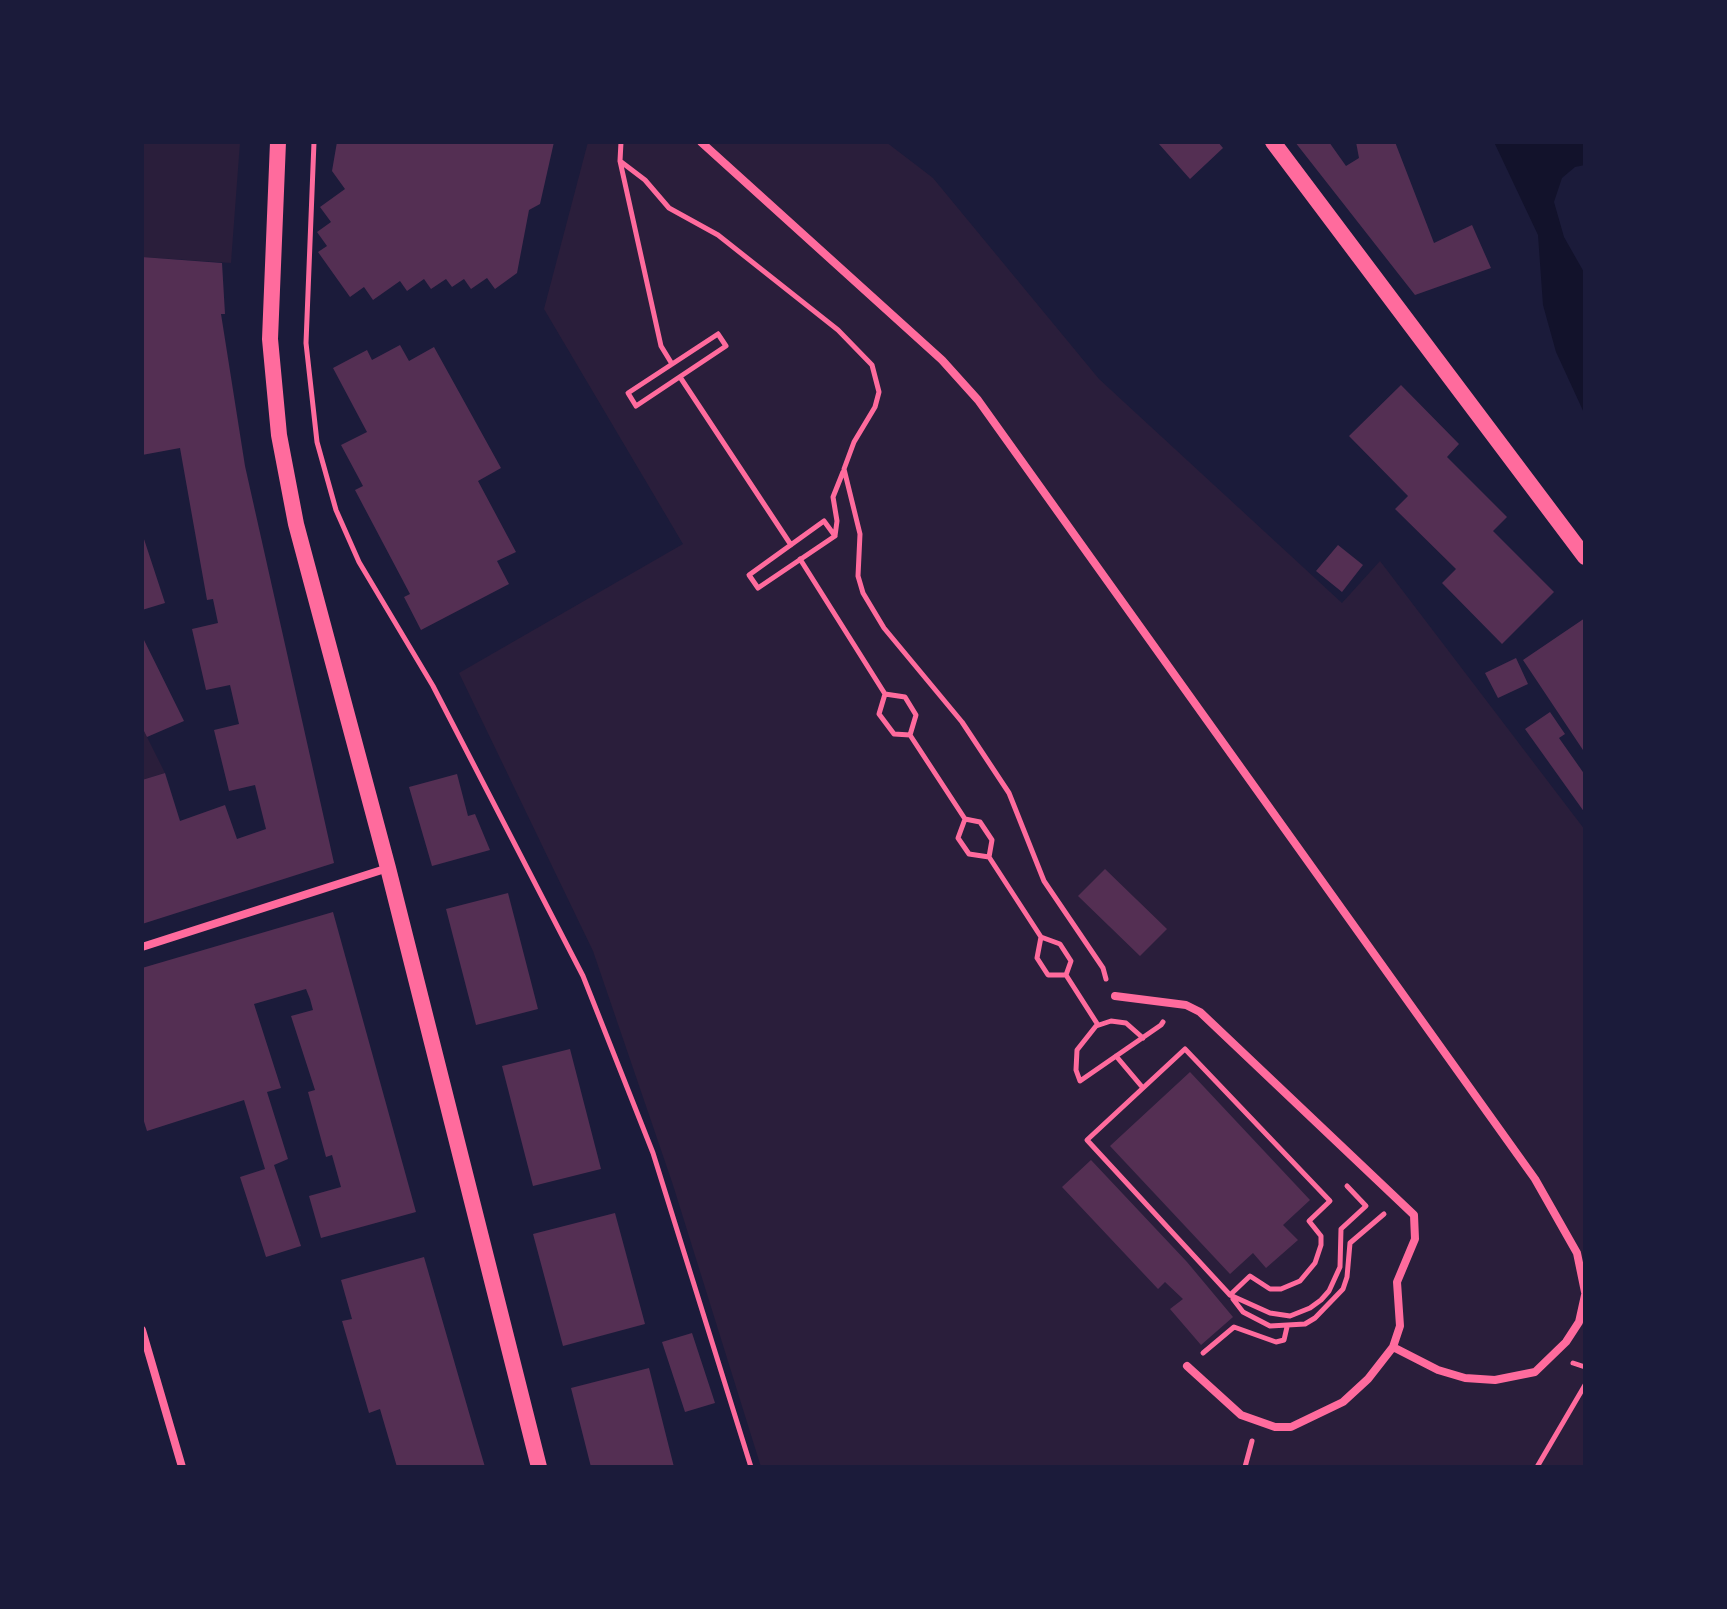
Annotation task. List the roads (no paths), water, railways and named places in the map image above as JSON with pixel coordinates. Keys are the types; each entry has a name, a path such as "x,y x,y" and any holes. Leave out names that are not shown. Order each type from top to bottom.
{"main road":[{"path":"278,142 270,339 279,435 296,524 388,868 539,1467"},
{"path":"1273,142 1585,557"}],"street":[{"path":"701,142 942,360 978,400 1535,1179 1577,1253 1585,1293 1579,1322 1566,1342 1535,1372 1495,1380 1465,1378 1438,1370 1393,1347"},
{"path":"142,947 388,868"},
{"path":"1115,996 1186,1005 1200,1012 1401,1200 1414,1215 1417,1226 1397,1282 1400,1326 1393,1347 1368,1379 1343,1402 1291,1427 1275,1427 1241,1415 1187,1366"},
{"path":"142,1330 182,1467"}]}
